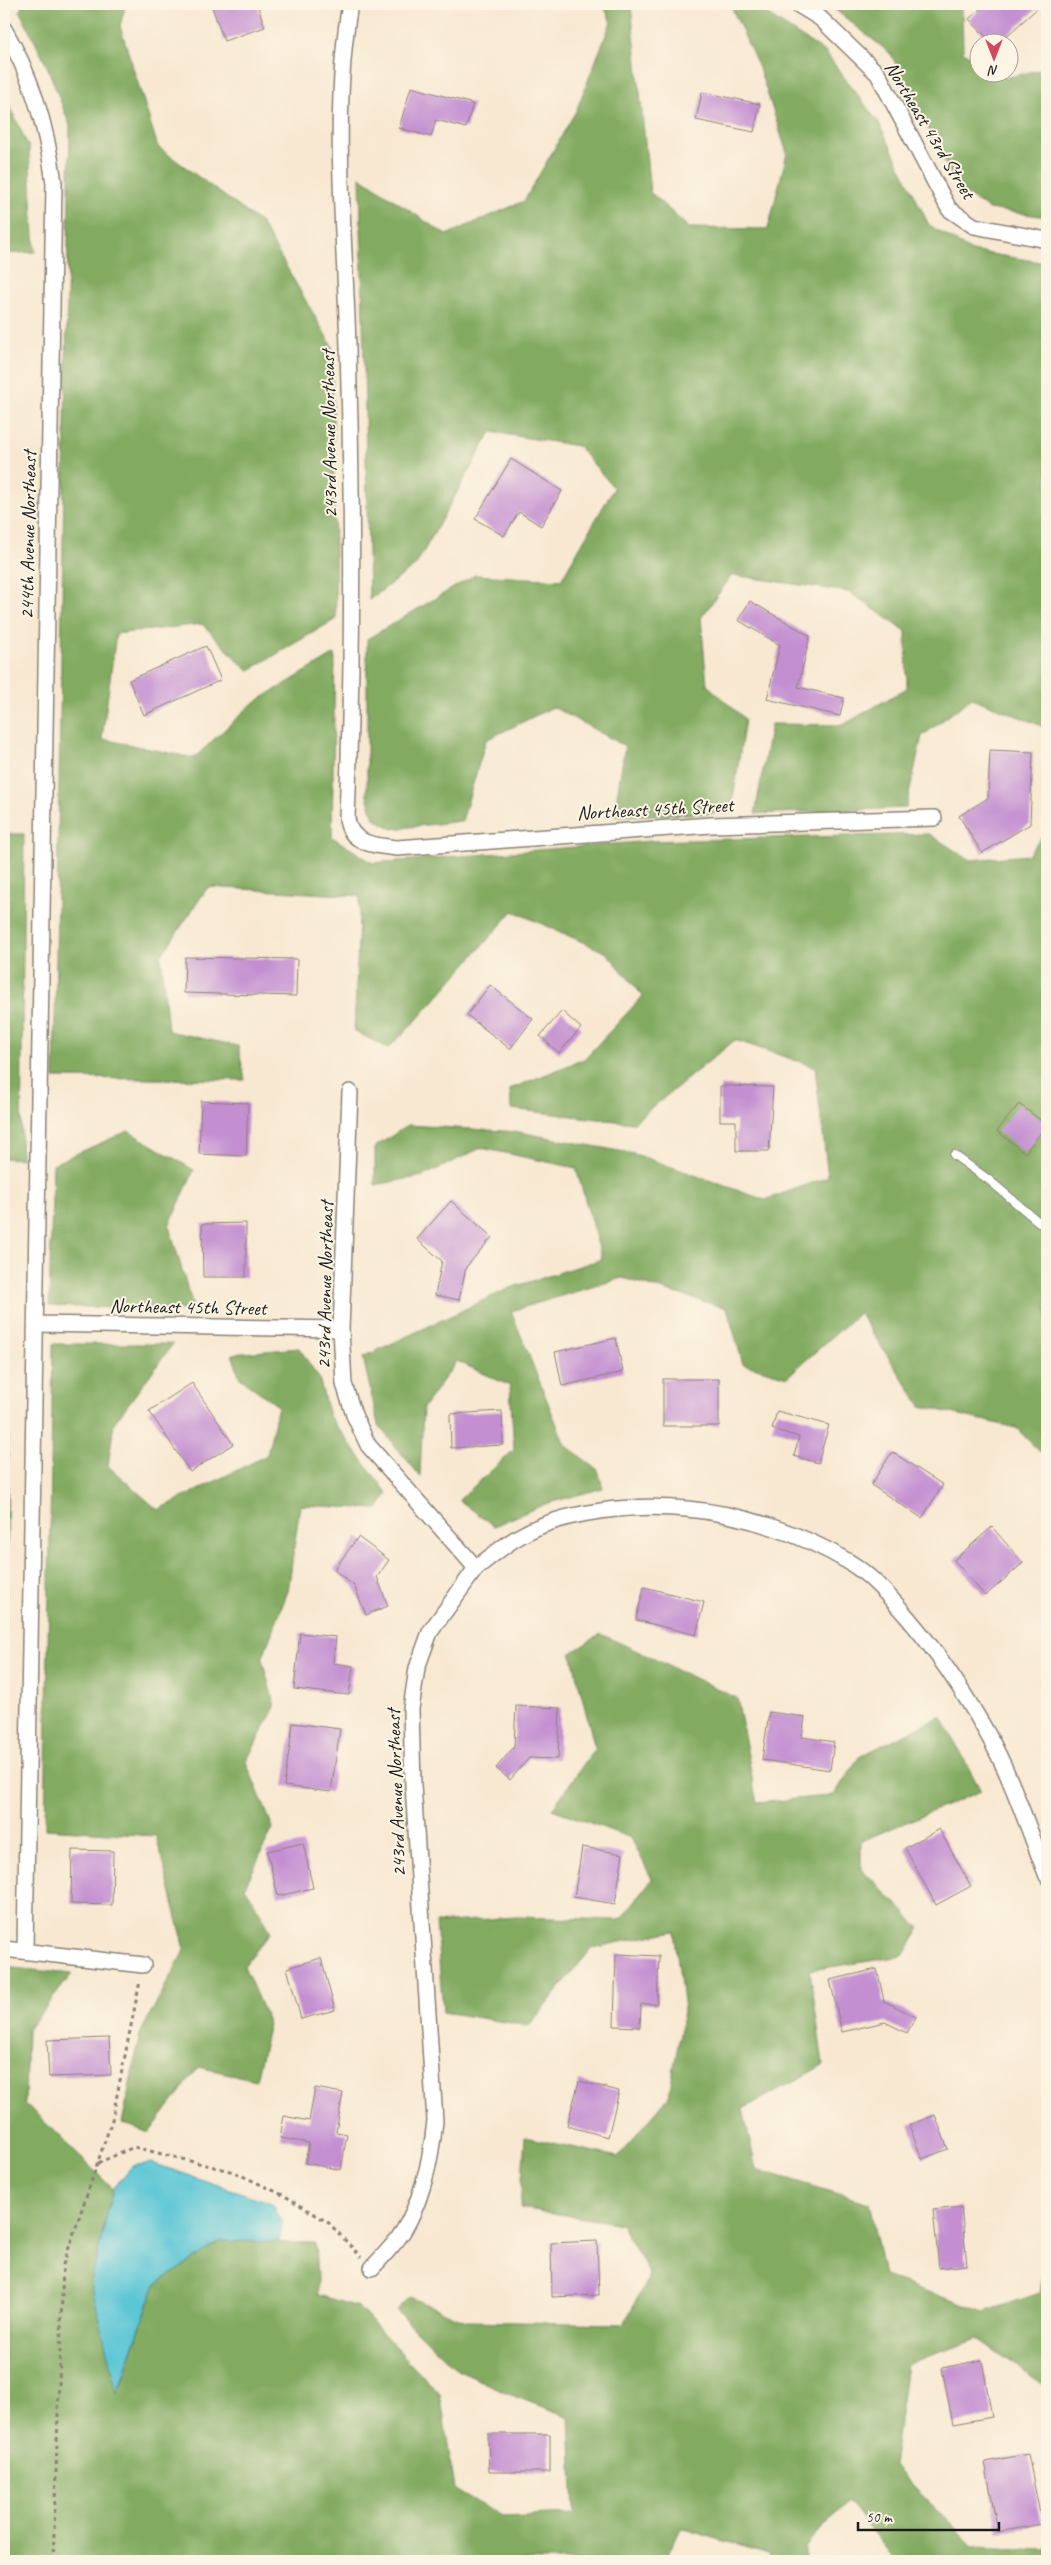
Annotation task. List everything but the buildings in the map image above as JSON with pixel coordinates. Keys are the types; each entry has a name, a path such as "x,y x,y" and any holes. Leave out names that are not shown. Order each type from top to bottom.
{"street":[{"name":"243rd Avenue Northeast","path":"350,4 343,43 340,93 348,347 352,590 352,685 348,827 358,839 379,846"},
{"name":"Northeast 43rd Street","path":"797,4 820,18 878,74 949,209 974,226 1047,240"},
{"name":"244th Avenue Northeast","path":"4,29 30,83 42,114 50,146 54,183 25,1951"},
{"name":"Northeast 45th Street","path":"379,846 396,848 712,825 934,818"},
{"name":"243rd Avenue Northeast","path":"350,1092 341,1329 344,1384 354,1415 368,1445 476,1568 430,1632 417,1668 410,1708 413,1785 435,2121 432,2151 420,2194 402,2233 372,2268"},
{"name":"Northeast 45th Street","path":"35,1324 341,1329"},
{"path":"476,1568 520,1535 553,1522 595,1512 657,1506 702,1510 750,1520 813,1543 850,1562 889,1596 939,1654 988,1734 1047,1876"},
{"path":"4,1949 143,1965"}],"lane":[{"path":"954,1155 989,1180 1047,1229"}],"path":[{"path":"53,2561 63,2264 112,2120 143,1965"},
{"path":"98,2163 134,2147 234,2172 285,2196 329,2223 372,2268"}],"green space":[{"path":"22,4 126,4 120,26 158,147 261,223 332,346 336,619 248,671 202,624 116,634 102,739 194,758 252,704 335,654 332,837 373,863 651,841 929,834 970,860 1028,855 1047,830 1047,1459 1016,1428 921,1406 859,1313 787,1377 743,1364 727,1308 622,1278 511,1311 565,1445 598,1470 603,1488 545,1504 494,1526 459,1500 514,1450 510,1386 457,1361 423,1408 420,1476 378,1425 363,1357 510,1288 602,1259 576,1168 481,1148 423,1176 375,1185 375,1147 408,1125 519,1132 635,1154 765,1200 828,1177 815,1067 735,1040 633,1123 511,1109 510,1089 584,1059 643,996 607,953 513,911 414,1023 388,1048 354,1031 360,896 208,887 161,956 168,1031 238,1046 245,1080 54,1078 70,126 47,66 20,12"},
{"path":"603,4 631,4 650,192 689,228 768,229 787,153 759,68 730,4 751,4 825,52 879,123 929,225 972,251 1047,263 1047,728 972,698 922,736 906,808 755,814 771,724 843,725 907,688 906,631 849,592 732,575 701,618 707,685 745,719 731,813 614,816 625,746 553,707 486,740 462,821 392,829 374,818 367,796 367,639 475,575 561,580 614,488 578,446 491,432 416,565 369,600 360,177 446,235 524,201 576,111 611,22"},
{"path":"828,4 962,4 963,52 968,55 968,82 1018,82 1018,75 1047,68 1047,217 989,209 958,189 891,54"},
{"path":"4,93 29,148 35,252 4,254"},
{"path":"4,834 24,834 21,1159 4,1158"},
{"path":"128,1131 194,1170 169,1226 194,1310 49,1306 53,1164"},
{"path":"53,1344 173,1344 114,1423 108,1466 158,1510 267,1455 278,1406 240,1378 232,1354 299,1348 319,1378 329,1416 388,1494 378,1509 300,1505 288,1591 262,1659 275,1707 246,1762 273,1828 245,1887 271,1932 244,1966 269,2024 256,2080 199,2067 149,2133 122,2123 140,2034 185,1949 156,1836 45,1829"},
{"path":"4,1347 9,1348 4,1811"},
{"path":"601,1634 737,1698 757,1803 834,1795 859,1757 941,1716 981,1791 861,1841 861,1868 920,1928 903,1956 810,1970 823,2065 743,2109 756,2169 869,2203 884,2276 984,2312 1040,2293 1047,2239 1047,2387 978,2339 907,2364 893,2466 973,2547 1045,2550 1047,2544 1047,2561 896,2561 847,2500 806,2548 805,2561 771,2561 769,2554 680,2528 665,2561 4,2561 4,1967 72,1974 27,2031 25,2103 113,2189 91,2283 118,2393 155,2285 220,2241 315,2243 318,2295 358,2307 440,2394 455,2489 502,2517 574,2514 570,2417 524,2400 457,2370 396,2310 409,2297 466,2321 624,2324 650,2274 621,2224 520,2208 525,2137 618,2157 669,2096 684,2010 674,1931 592,1948 529,2026 443,2012 436,1923 516,1917 620,1920 652,1879 631,1838 552,1809 595,1748 571,1653"}],"water":[{"path":"152,2163 272,2203 282,2223 279,2242 220,2241 155,2285 117,2394 91,2282 113,2189 132,2166"}]}
